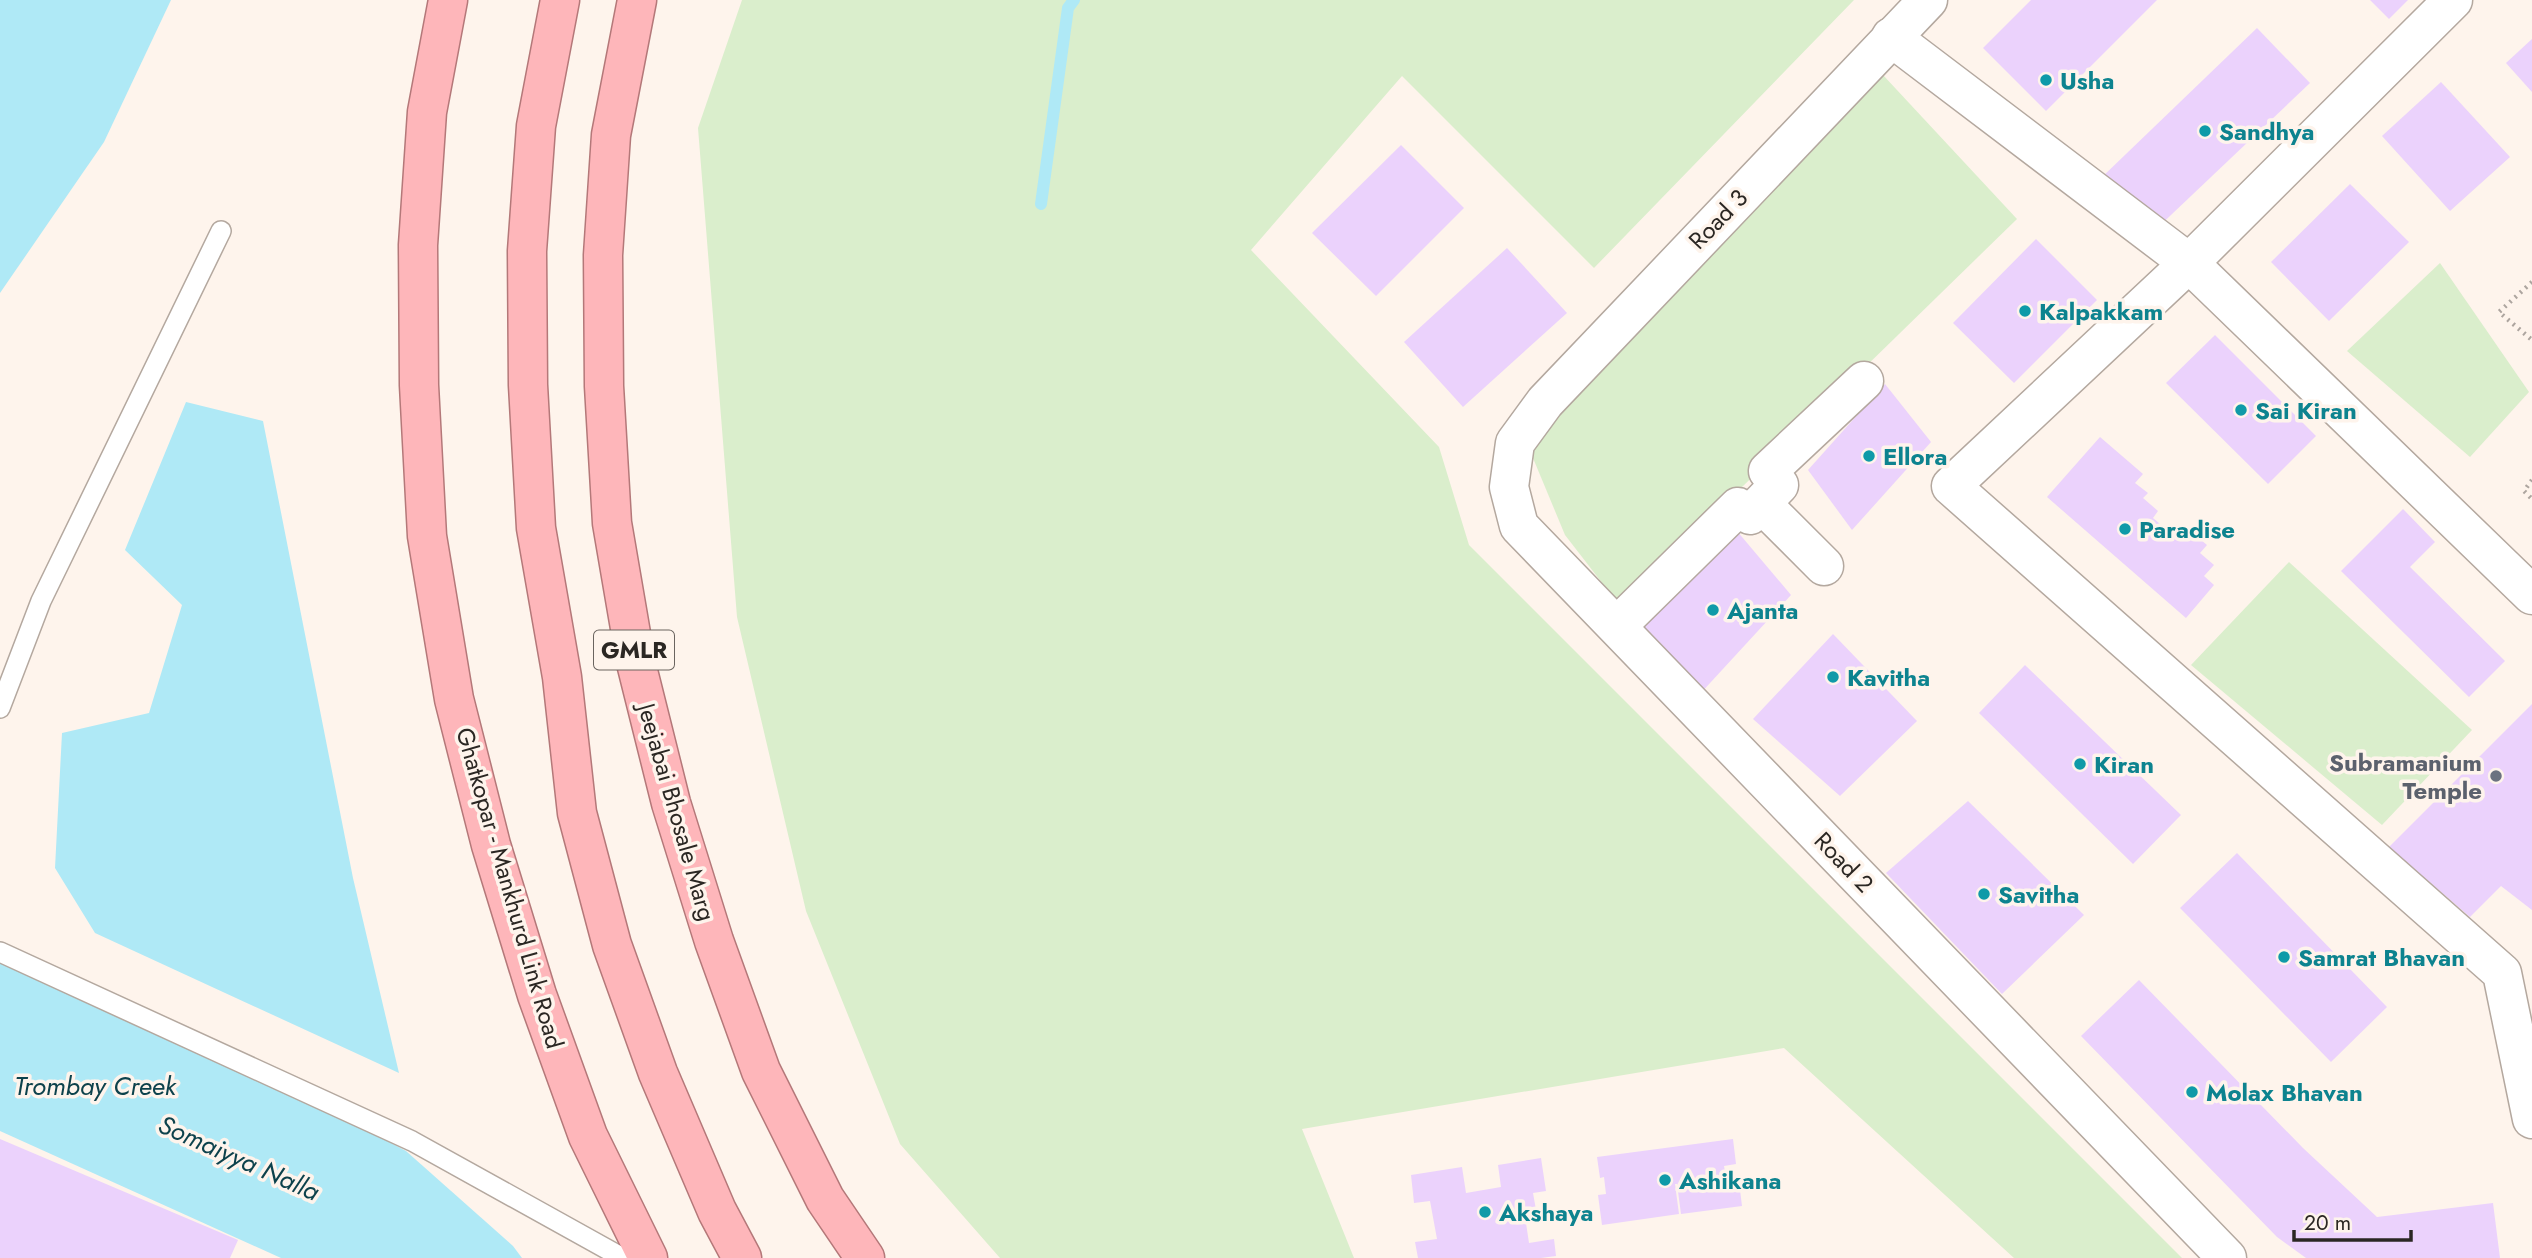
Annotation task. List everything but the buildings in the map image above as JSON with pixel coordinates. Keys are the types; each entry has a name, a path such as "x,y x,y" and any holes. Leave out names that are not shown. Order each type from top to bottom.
{"highway":[{"name":"Ghatkopar - Mankhurd Link Road","path":"448,0 427,112 418,245 419,385 427,536 454,699 503,883 537,995 588,1136 648,1258"},
{"path":"560,0 536,125 527,251 528,385 536,528 562,677 577,813 612,945 658,1073 717,1212 742,1258"},
{"name":"Jeejabai Bhosale Marg","path":"637,0 611,135 603,255 604,386 612,523 636,663 671,803 714,941 761,1071 825,1199 865,1258"}],"street":[{"name":"Road 3","path":"1515,443 1545,402 1928,0"},
{"path":"2454,0 2189,263 1951,486 2517,971 2532,1119"},
{"path":"1891,37 2189,263 2532,595"},
{"path":"1617,626 1738,507 1750,515 1762,504 1779,485 1768,471 1864,381"},
{"name":"Road 2","path":"1515,443 1509,487 1519,526 2227,1258"},
{"path":"1762,504 1824,566"}],"lane":[{"path":"0,708 41,601 221,231"},
{"path":"0,952 412,1141 623,1258"}],"path":[{"path":"2532,282 2499,312 2532,340"},
{"path":"2532,480 2524,491 2532,499"}],"green space":[{"path":"742,0 1854,0 1594,268 1402,76 1251,250 1439,447 1469,545 2182,1258 2014,1258 1784,1048 1302,1129 1354,1258 1000,1258 900,1144 806,911 737,617 698,128"},
{"path":"1883,75 2017,219 1620,606 1565,535 1528,446"},
{"path":"2440,263 2529,392 2470,457 2347,351"},
{"path":"2289,562 2472,730 2382,825 2191,665"}],"water":[{"path":"0,0 171,0 104,142 0,293"},
{"path":"186,402 263,421 353,878 399,1073 95,933 55,868 62,733 149,713 182,605 125,550"},
{"name":"Trombay Creek","path":"0,952 271,1079 406,1151 513,1246 522,1258 281,1258 0,1131"}],"waterway":[{"path":"1041,204 1068,8 1074,0"}],"place":[{"name":"Usha","path":"2046,80"},
{"name":"Sandhya","path":"2205,131"},
{"name":"Kalpakkam","path":"2025,311"},
{"name":"Sai Kiran","path":"2241,410"},
{"name":"Ellora","path":"1869,456"},
{"name":"Paradise","path":"2125,529"},
{"name":"Ajanta","path":"1713,610"},
{"name":"Kavitha","path":"1833,677"},
{"name":"Kiran","path":"2080,764"},
{"name":"Subramanium Temple","path":"2496,776"},
{"name":"Savitha","path":"1984,894"},
{"name":"Samrat Bhavan","path":"2284,957"},
{"name":"Molax Bhavan","path":"2192,1092"},
{"name":"Ashikana","path":"1665,1180"},
{"name":"Akshaya","path":"1485,1212"}],"water label":[{"name":"Somaiyya Nalla","path":"239,1158"}]}
